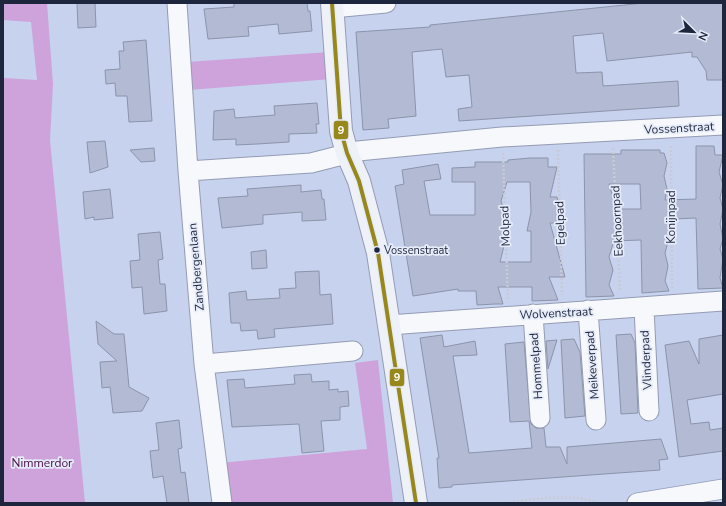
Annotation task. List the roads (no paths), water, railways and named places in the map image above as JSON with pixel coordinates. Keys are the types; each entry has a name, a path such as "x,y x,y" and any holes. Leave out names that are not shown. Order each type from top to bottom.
{"street":[{"name":"Zandbergenlaan","path":"176,3 204,364 222,503"},
{"path":"386,3 332,5 341,131 347,153 359,181 378,253 416,503"},
{"name":"Vossenstraat","path":"347,153 502,137 723,125"},
{"path":"188,171 312,163 347,153"},
{"name":"Wolvenstraat","path":"389,325 509,315 563,313 588,310 621,310 723,301"},
{"name":"Vlinderpad","path":"644,308 649,411"},
{"name":"Meikeverpad","path":"588,310 596,420"},
{"name":"Hommelpad","path":"532,314 540,418"},
{"path":"204,364 353,352"},
{"path":"637,503 723,489"}],"place":[{"name":"Vossenstraat","path":"377,250"}],"park label":[{"name":"Nimmerdor","path":"42,463"}]}
